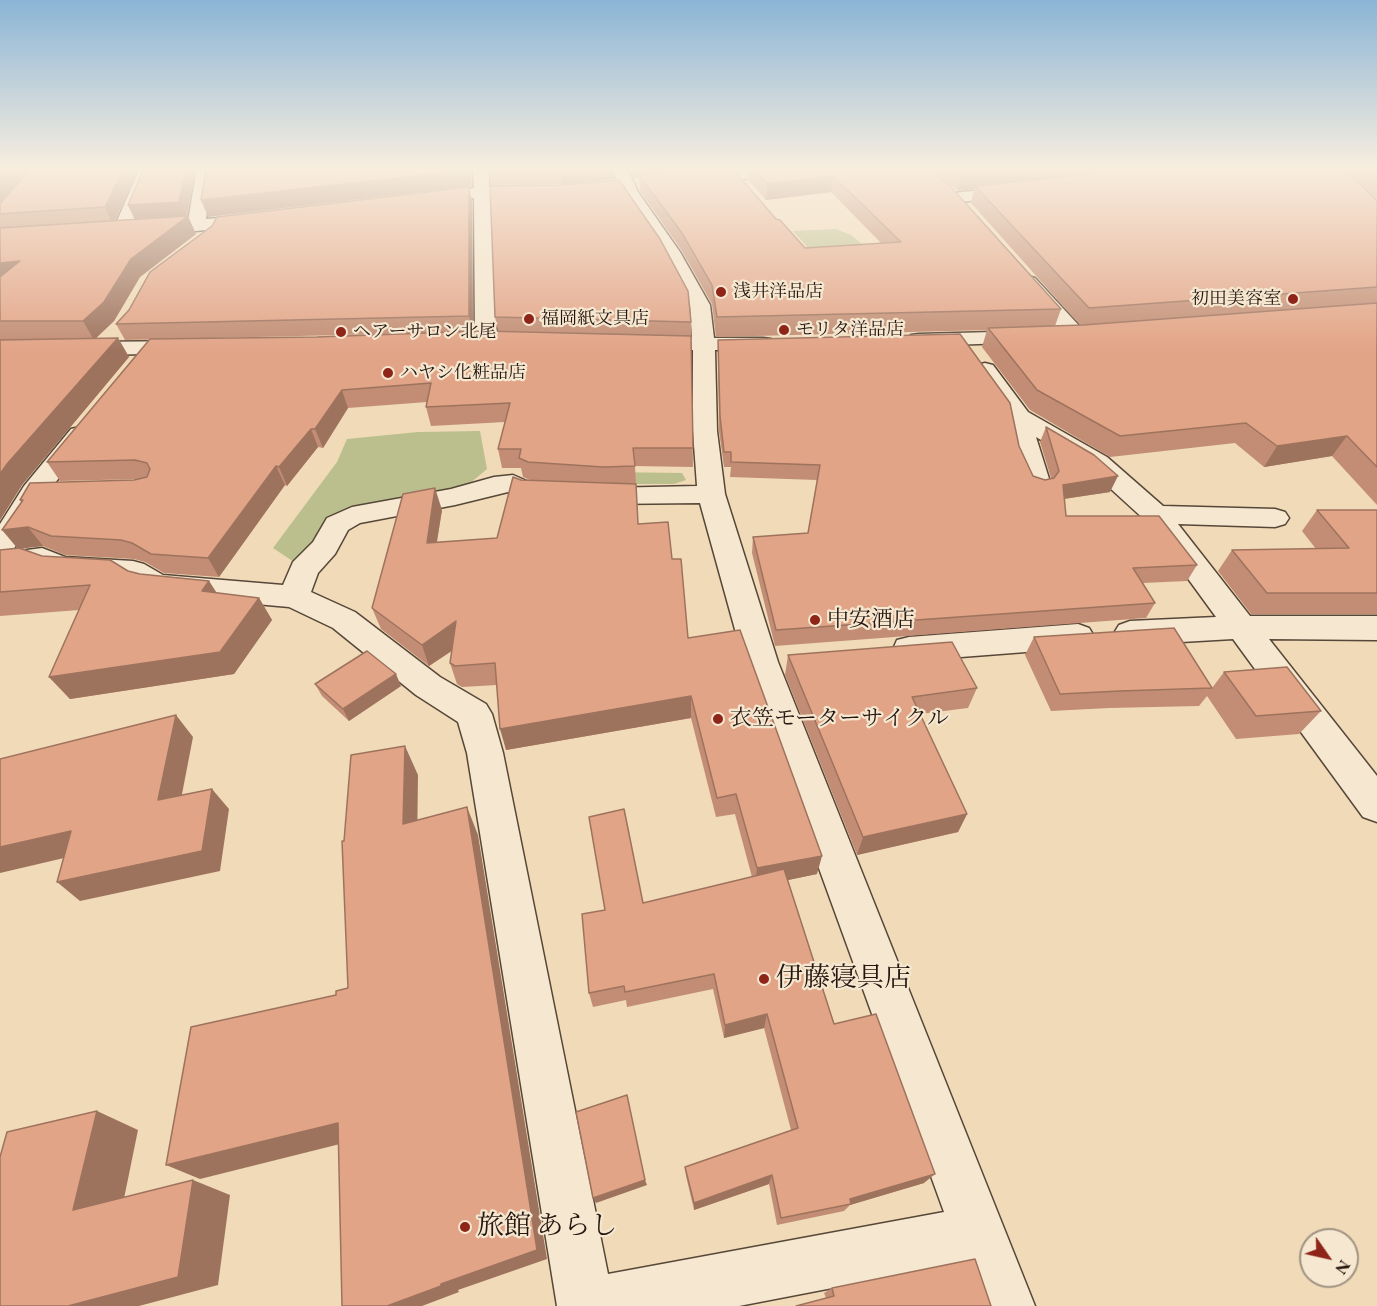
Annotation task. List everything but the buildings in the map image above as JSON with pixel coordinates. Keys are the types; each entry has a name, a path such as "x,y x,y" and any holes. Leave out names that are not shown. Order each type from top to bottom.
{"street":[{"path":"100,231 206,232 221,229"},
{"path":"482,229 486,340"},
{"path":"657,229 700,305 704,346 705,431 711,494 778,660 1006,1306"},
{"path":"1015,267 1076,336"},
{"path":"100,350 117,333"},
{"path":"904,340 1099,334"},
{"path":"963,339 1019,417 1029,461 1038,485"},
{"path":"463,340 509,340"},
{"path":"624,344 704,346 786,344"},
{"path":"130,372 152,348"},
{"path":"0,350 209,348"},
{"path":"0,548 34,492 96,414"},
{"path":"1019,417 1098,463 1156,515 1377,805"},
{"path":"294,597 304,569 325,547 337,524 352,516 455,497 494,485 513,483 525,491 604,496 711,494"},
{"path":"34,492 68,491"},
{"path":"1156,515 1275,518"},
{"path":"0,563 42,558 60,567 133,571 156,585 294,597 344,620 428,686 474,714 487,765 588,1306 979,1233"},
{"path":"875,651 1241,627 1377,628"}],"green space":[{"path":"836,229 851,235 880,259 811,251 793,231"},
{"path":"480,431 487,469 469,484 319,536 294,562 273,548 337,462 347,439 418,432"},
{"path":"606,472 682,473 686,480 674,484 631,484"}],"place":[{"name":"浅井洋品店","path":"721,292"},
{"name":"初田美容室","path":"1293,299"},
{"name":"福岡紙文具店","path":"529,319"},
{"name":"モリタ洋品店","path":"784,330"},
{"name":"ヘアーサロン北尾","path":"341,332"},
{"name":"ハヤシ化粧品店","path":"388,373"},
{"name":"中安酒店","path":"815,620"},
{"name":"衣笠モーターサイクル","path":"718,719"},
{"name":"伊藤寝具店","path":"764,979"},
{"name":"旅館 あらし","path":"465,1227"}]}
